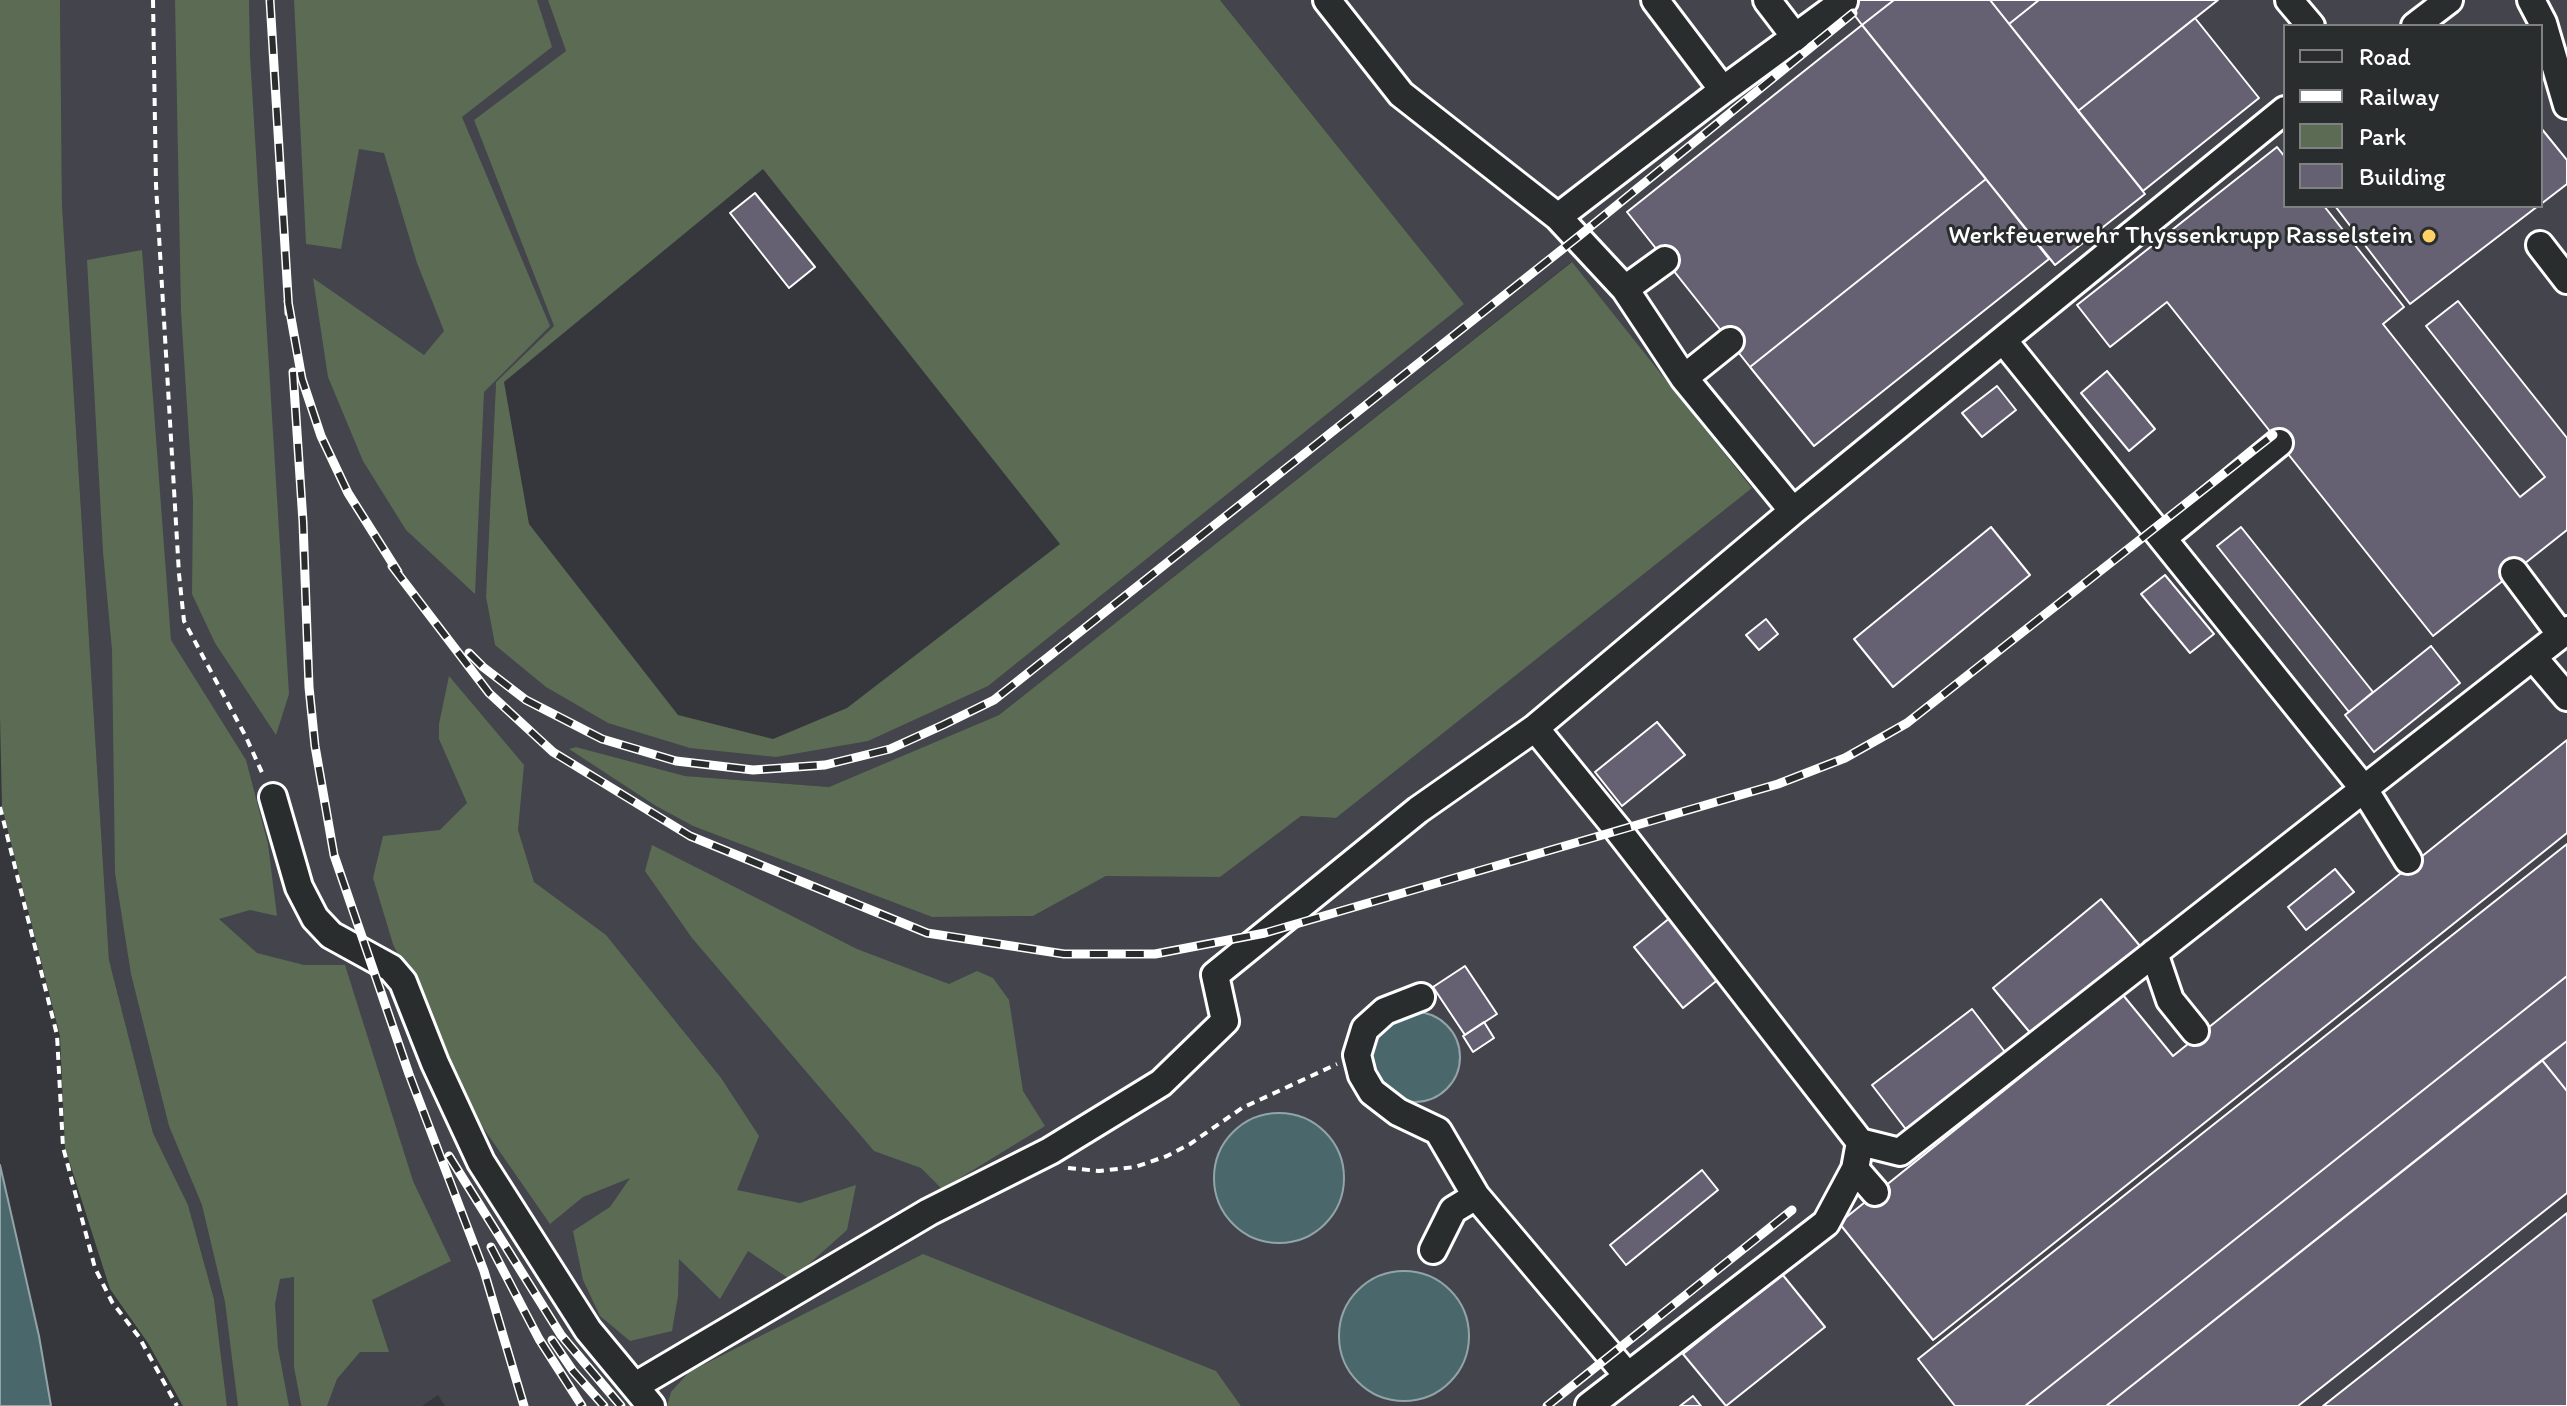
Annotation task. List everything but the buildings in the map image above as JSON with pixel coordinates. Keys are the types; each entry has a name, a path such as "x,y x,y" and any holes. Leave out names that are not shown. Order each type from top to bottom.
{"lane":[{"path":"1327,0 1401,94 1558,217 1625,289 1684,378 1793,511"},
{"path":"1655,0 1723,90"},
{"path":"1767,0 1796,38"},
{"path":"2289,0 2309,24"},
{"path":"2418,24 2449,0"},
{"path":"1558,217 1844,1"},
{"path":"2537,12 2567,44"},
{"path":"2543,31 2567,105"},
{"path":"273,797 299,887 315,918 331,935 391,968 403,982 435,1063 481,1162 588,1330 643,1396 929,1212 1050,1151 1161,1083 1225,1021 1215,975 1418,810 1535,728 1793,511 2283,112"},
{"path":"2540,245 2567,280"},
{"path":"1625,289 1665,260"},
{"path":"2003,340 2364,789 2408,860"},
{"path":"1684,378 1730,341"},
{"path":"2163,538 2279,443"},
{"path":"1535,728 1860,1142 1900,1152 2564,633 2514,572"},
{"path":"2533,657 2567,697"},
{"path":"2154,953 2170,1000 2195,1031"},
{"path":"1421,997 1385,1011 1365,1029 1357,1055 1362,1075 1372,1092 1398,1112 1438,1131 1476,1196 1627,1375"},
{"path":"1589,1406 1826,1223 1855,1169 1860,1142"},
{"path":"1855,1169 1875,1192"},
{"path":"1433,1250 1453,1210 1476,1196"}],"path":[{"path":"153,0 156,185 184,621 246,737 273,797"},
{"path":"0,807 57,1035 63,1147 95,1268 112,1302 139,1337 177,1406"},
{"path":"1060,1166 1099,1171 1135,1167 1157,1160 1190,1144 1242,1108 1357,1055"}],"shaded area":[{"path":"60,0 548,0 566,51 474,120 554,326 496,382 486,597 495,645 776,757 1464,304 1220,0 2567,0 2567,1406 1241,1406 1215,1371 671,1392 668,1406 445,1406 438,1395 422,1406 227,1406 214,1299 188,1205 153,1133 109,960 62,205","holes":["1571,262 1752,487 1336,818 1301,816 1220,876 1106,876 1033,916 932,917 693,826 656,806 570,749 576,747 685,776 829,787 999,715","1458,1373 1440,1390 1420,1399 1398,1401"]}],"green space":[{"path":"0,0 60,0 62,205 109,960 153,1133 188,1205 214,1299 227,1406 183,1406 148,1343 110,1289 65,1148 60,1036 2,807"},
{"path":"175,0 249,0 289,694 276,735 215,643 192,594 193,500 181,312"},
{"path":"294,0 537,0 552,47 462,117 550,326 484,392 475,594 406,530 363,461 328,377 313,278 424,355 444,331 417,263 384,153 359,149 341,249 306,244"},
{"path":"548,0 1220,0 1464,304 988,686 868,741 776,757 690,748 608,723 546,687 495,645 486,597 496,382 554,326 474,120 566,51","holes":["763,169 1060,544 847,708 773,739 678,715 529,524 504,382"]},
{"path":"142,250 171,640 246,760 268,844 277,916 250,910 219,919 257,953 304,965 345,965 413,1181 451,1261 372,1300 389,1352 360,1352 337,1379 327,1406 301,1404 294,1367 294,1277 280,1279 275,1304 278,1348 289,1406 238,1406 225,1302 202,1205 169,1126 131,974 115,873 112,650 103,552 87,260"},
{"path":"1572,262 1752,488 1336,818 1301,816 1220,877 1106,876 1033,916 932,917 693,826 656,806 569,749 576,747 685,776 829,787 999,715"},
{"path":"449,676 524,765 518,830 534,882 606,935 721,1078 759,1136 737,1190 800,1203 856,1185 847,1230 791,1280 748,1251 720,1299 679,1259 678,1296 672,1331 630,1341 600,1316 583,1280 573,1231 610,1207 630,1178 583,1197 550,1224 468,1106 393,944 373,878 383,836 440,830 467,803 439,739"},
{"path":"652,845 857,949 949,984 977,971 993,978 1009,1000 1023,1091 1045,1126 942,1189 921,1168 874,1151 692,938 645,871"},
{"path":"923,1254 1216,1371 1241,1406 667,1406 671,1392 689,1372"}],"water":[{"path":"1415,1012 1432,1016 1447,1025 1456,1040 1460,1057 1456,1074 1447,1089 1432,1098 1415,1102 1398,1098 1383,1089 1374,1074 1370,1057 1374,1040 1383,1025 1398,1016"},
{"path":"1279,1113 1304,1118 1325,1132 1339,1153 1344,1178 1339,1203 1325,1224 1304,1238 1279,1243 1254,1238 1233,1224 1219,1203 1214,1178 1219,1153 1233,1132 1254,1118"},
{"path":"0,1165 39,1336 51,1406 0,1406"},
{"path":"1404,1271 1429,1276 1450,1290 1464,1311 1469,1336 1464,1361 1450,1382 1429,1396 1404,1401 1379,1396 1358,1382 1344,1361 1339,1336 1344,1311 1358,1290 1379,1276"}],"railway":[{"path":"270,0 289,313"},
{"path":"469,653 526,700 602,739 676,761 753,770 825,765 890,749 943,725 994,700 1579,236 1853,13"},
{"path":"288,301 302,379 321,436 348,493 398,572"},
{"path":"293,372 309,687 315,746 334,855 409,1074 484,1271 524,1406"},
{"path":"392,566 489,693 553,752 690,836 927,933 1064,954 1155,954 1265,933 1778,784 1845,758 1907,723 2273,435"},
{"path":"449,1156 561,1335 621,1406"},
{"path":"1547,1406 1792,1210"},
{"path":"491,1247 539,1339 582,1406"},
{"path":"552,1340 573,1371 604,1406"}],"place":[{"name":"Werkfeuerwehr Thyssenkrupp Rasselstein","path":"2429,236"}]}
